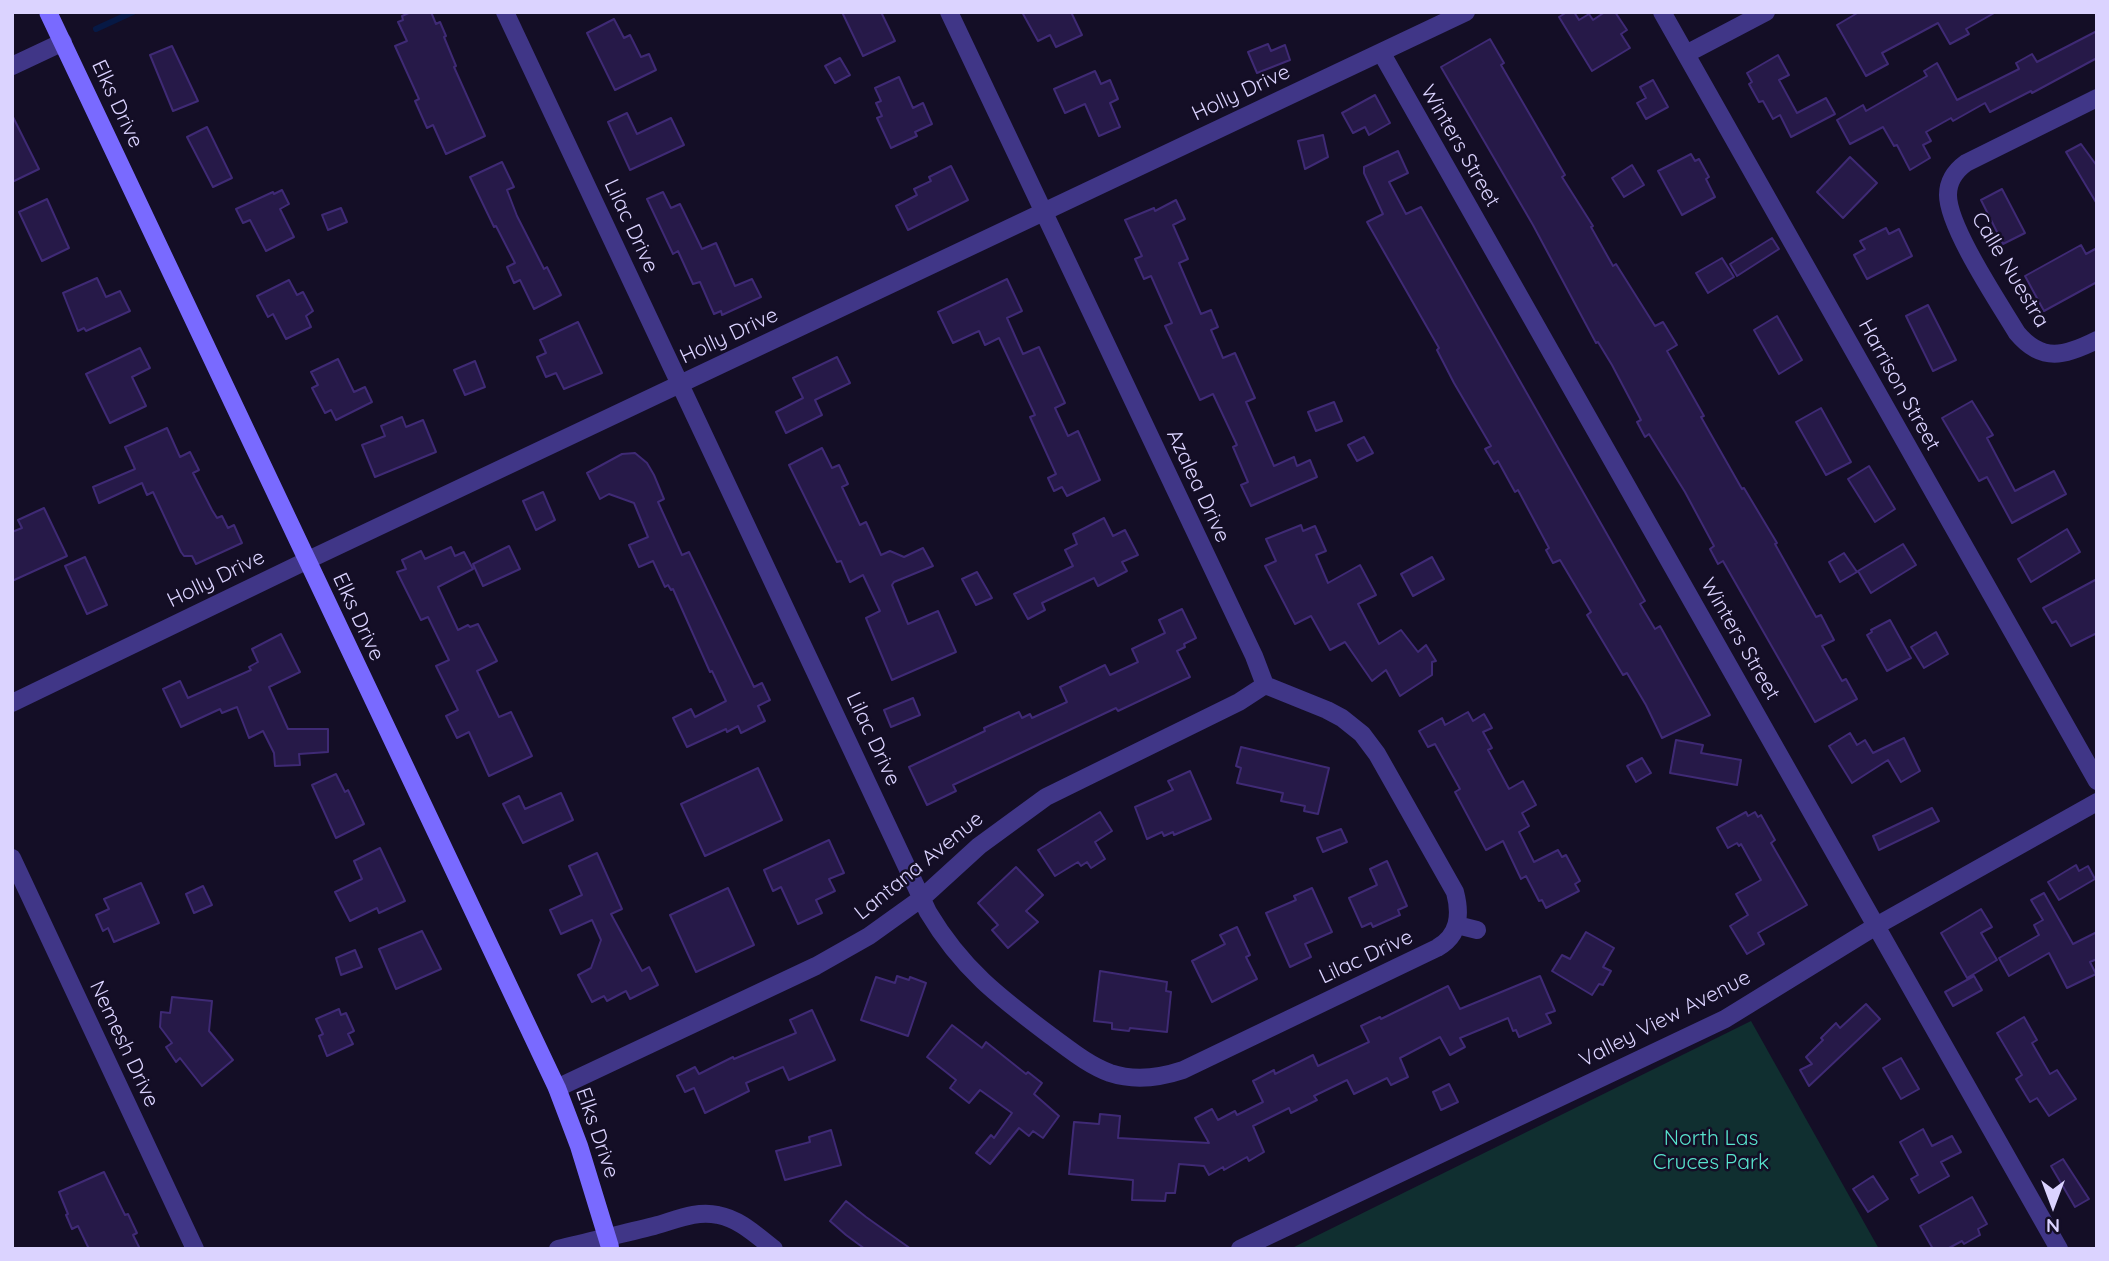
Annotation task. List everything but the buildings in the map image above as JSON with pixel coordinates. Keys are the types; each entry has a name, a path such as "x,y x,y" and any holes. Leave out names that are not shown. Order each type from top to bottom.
{"main road":[{"name":"Elks Drive","path":"48,12 557,1088 611,1245"}],"street":[{"name":"Lilac Drive","path":"505,12 922,898 936,925 955,952 992,991 1093,1065 1124,1077 1170,1074 1437,948 1450,940 1457,925"},
{"name":"Azalea Drive","path":"949,12 1254,656 1265,685"},
{"name":"Holly Drive","path":"12,702 1466,12"},
{"name":"Harrison Street","path":"1662,12 2097,781"},
{"path":"1686,54 1766,12"},
{"path":"12,66 62,42"},
{"name":"Winters Street","path":"1381,52 2060,1249"},
{"name":"Calle Nuestra","path":"2097,98 1966,163 1954,173 1949,188 1949,206 1954,222 2022,339 2035,350 2053,354 2071,352 2097,340"},
{"path":"1265,685 1291,693 1335,713 1353,726 1370,744 1455,892 1457,925 1477,930"},
{"name":"Lantana Avenue","path":"557,1088 816,966 869,936 922,898 979,846 1046,797 1239,702 1265,685"},
{"name":"Valley View Avenue","path":"1240,1249 1718,1022 1876,926 2097,802"},
{"name":"Nemesh Drive","path":"12,858 195,1249"},
{"path":"558,1249 611,1245 691,1214 717,1214 738,1222 774,1249"}],"green space":[{"name":"North Las Cruces Park","path":"1751,1021 1879,1249 1290,1249"}],"waterway":[{"path":"96,29 133,12"}]}
